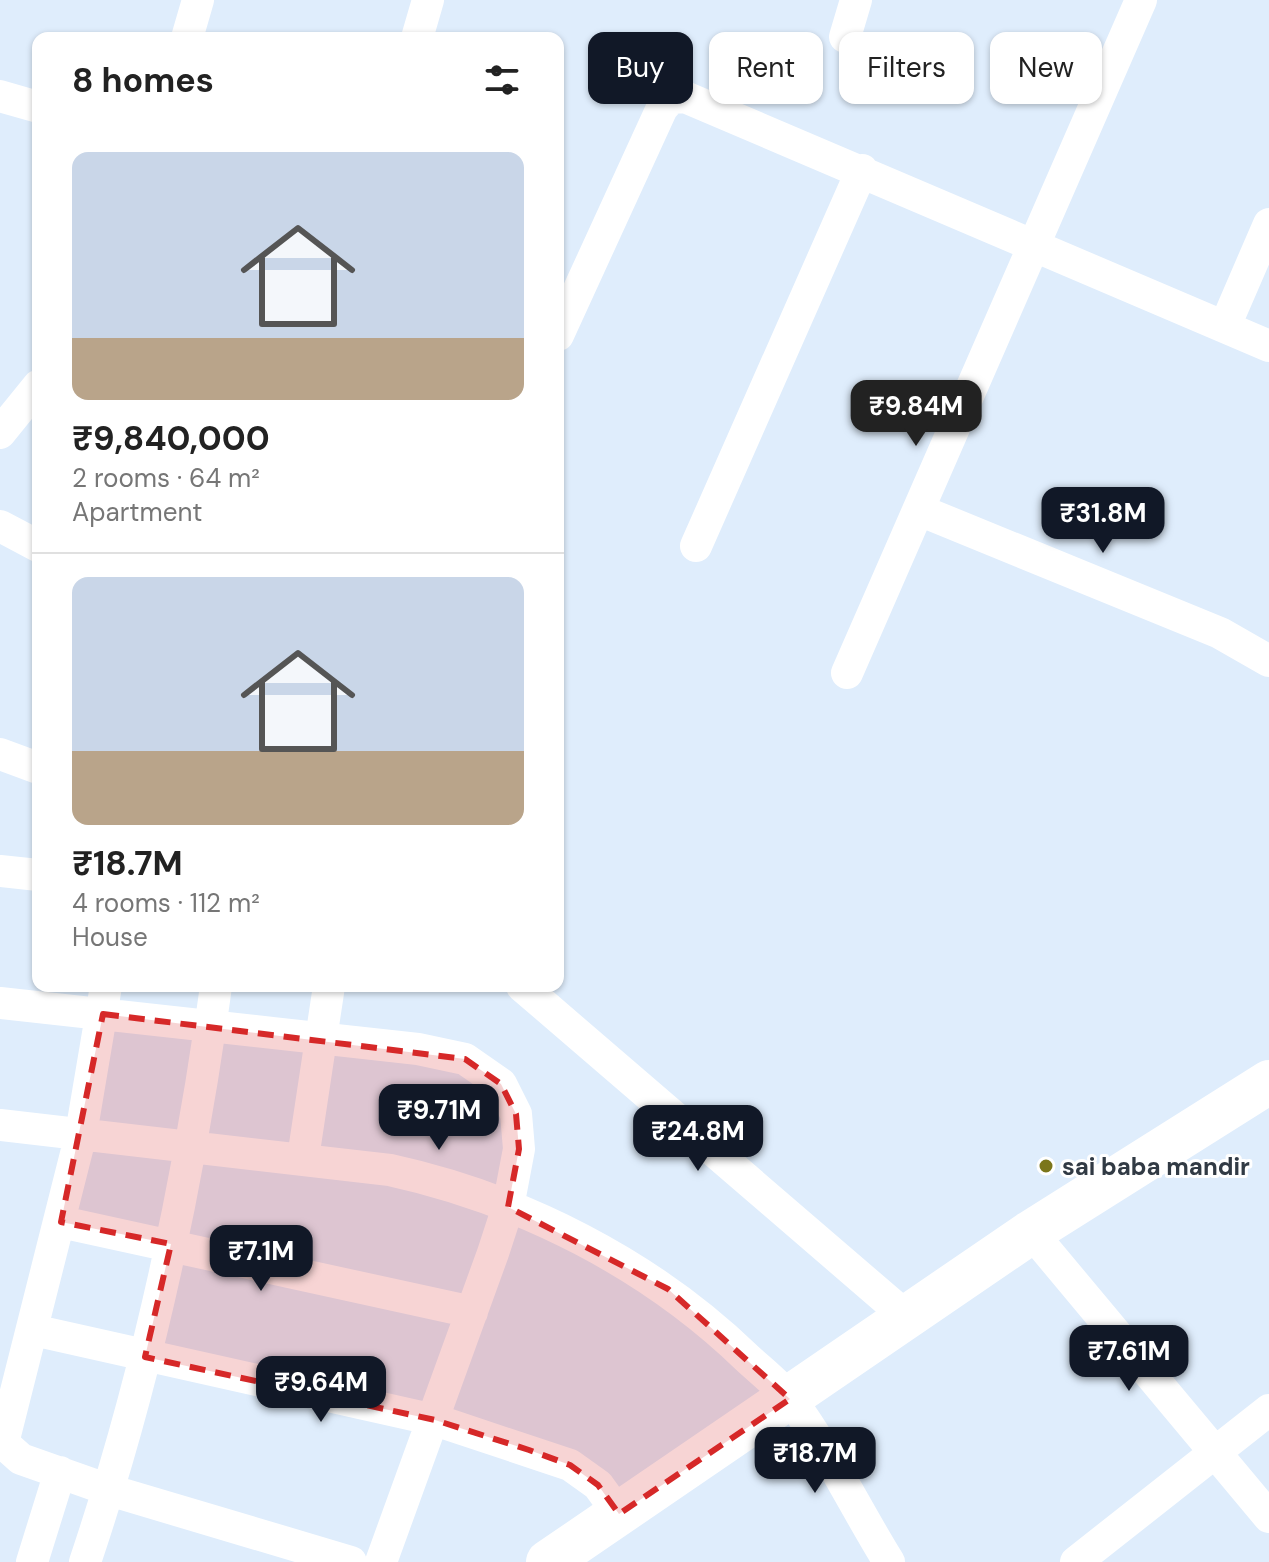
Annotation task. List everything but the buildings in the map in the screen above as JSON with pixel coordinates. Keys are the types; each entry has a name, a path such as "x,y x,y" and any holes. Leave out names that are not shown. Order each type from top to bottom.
{"main road":[{"path":"548,1562 909,1319 1031,1232 1269,1082"}],"street":[{"path":"189,32 198,0"},
{"path":"419,32 428,0"},
{"path":"846,32 856,0"},
{"path":"847,673 1141,0"},
{"path":"0,96 32,105"},
{"path":"564,322 662,108 671,98 685,97 1037,244 1269,346"},
{"path":"696,546 862,170"},
{"path":"1225,326 1269,224"},
{"path":"0,433 32,393"},
{"path":"919,510 1220,633 1269,661"},
{"path":"0,526 32,543"},
{"path":"0,754 32,766"},
{"path":"0,871 32,874"},
{"path":"85,1562 109,1490 145,1357 171,1244 193,1147 215,992"},
{"path":"303,1158 328,992"},
{"path":"529,992 909,1319"},
{"path":"104,1000 81,1134 61,1222 3,1443 21,1459 109,1490 351,1562"},
{"path":"0,1003 104,1000 210,1026 418,1049 465,1059 501,1084 516,1114 519,1149 508,1207 435,1420 381,1562"},
{"path":"0,1125 390,1170 444,1182 508,1207 605,1252 668,1289 712,1324 790,1399 889,1562"},
{"path":"61,1222 472,1312"},
{"path":"1031,1232 1269,1517"},
{"path":"33,1330 435,1420 570,1465 598,1485 619,1514"},
{"path":"1076,1562 1213,1451 1269,1410"},
{"path":"32,1562 60,1472"}],"highlighted area":[{"path":"103,1014 465,1059 501,1084 516,1114 519,1149 508,1207 668,1289 790,1399 619,1514 598,1485 570,1465 529,1450 435,1420 145,1357 171,1244 61,1222"}],"place":[{"name":"sai baba mandir","path":"1046,1166"}]}
